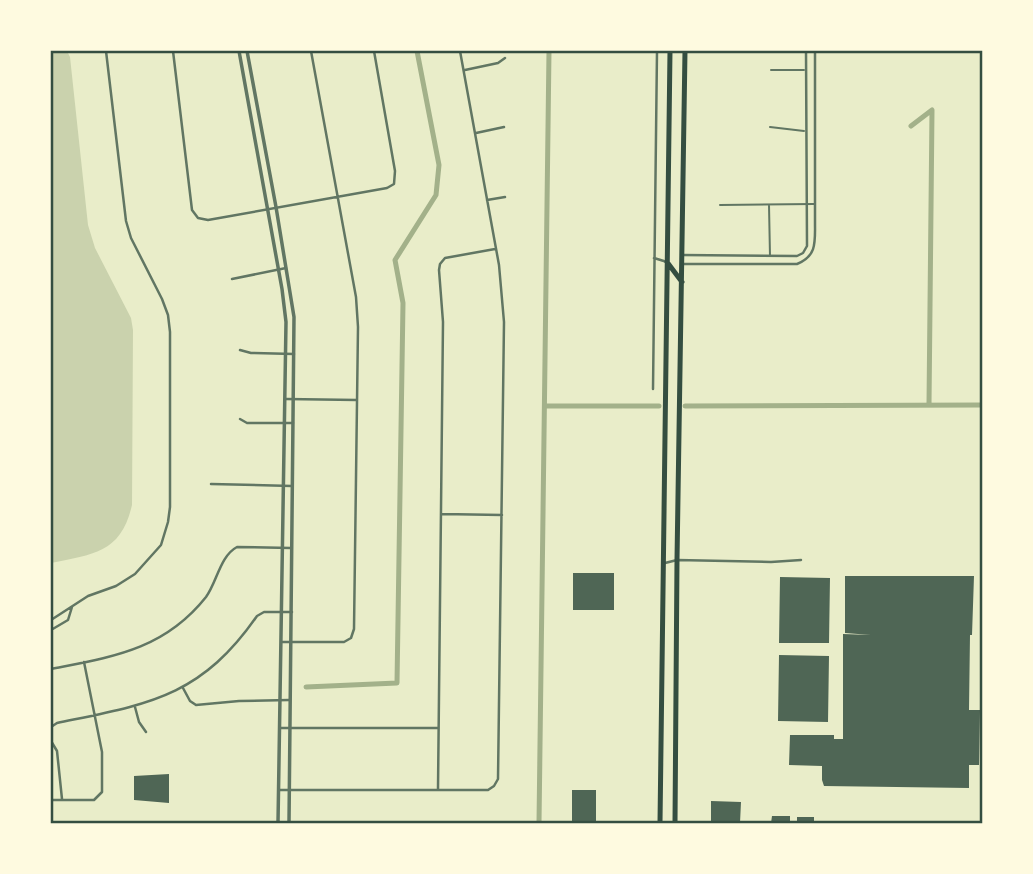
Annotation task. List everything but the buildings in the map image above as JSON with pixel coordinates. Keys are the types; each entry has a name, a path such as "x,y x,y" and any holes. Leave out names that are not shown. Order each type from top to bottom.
{"highway":[{"path":"660,823 670,51"},
{"path":"676,823 685,51"},
{"path":"667,262 682,282"}],"street":[{"path":"51,620 88,596 116,586 135,574 161,545 170,507 170,332 163,299 131,238 126,221 106,51"},
{"path":"173,51 192,210 198,218 208,220 387,188 394,184 395,171 374,51"},
{"path":"239,51 285,310 284,547 278,823"},
{"path":"247,51 294,317 289,823"},
{"path":"282,642 344,642 351,638 354,629 356,307 311,51"},
{"path":"279,790 488,790 498,779 504,322 496,249 460,51"},
{"path":"653,389 657,51"},
{"path":"682,255 797,256 803,253 807,246 806,51"},
{"path":"682,264 797,264 809,258 815,246 814,51"},
{"path":"464,70 498,63 505,58"},
{"path":"475,133 504,127"},
{"path":"487,200 505,197"},
{"path":"438,789 443,322 440,264 445,258 496,249"},
{"path":"654,258 667,262"},
{"path":"232,279 286,268"},
{"path":"240,350 251,353 294,354"},
{"path":"286,399 357,400"},
{"path":"240,419 247,422 293,423"},
{"path":"211,484 292,486"},
{"path":"441,514 502,516"},
{"path":"51,669 139,649 166,634 206,596 230,550 237,547 291,548"},
{"path":"662,563 677,560 801,560"},
{"path":"51,630 68,620 72,607"},
{"path":"51,727 135,707 183,688 224,657 257,616 264,612 292,612"},
{"path":"57,614 63,624"},
{"path":"51,800 94,800 102,792 102,752 84,662"},
{"path":"183,688 190,701 196,705 290,700"},
{"path":"135,707 139,722 146,732"},
{"path":"280,728 438,728"},
{"path":"51,741 57,751 62,799"}],"lane":[{"path":"771,70 805,70"},
{"path":"770,127 806,131"},
{"path":"769,204 770,256"},
{"path":"720,205 815,204"}],"green space":[{"path":"51,51 67,51 70,57 88,225 95,248 131,318 133,330 132,505 127,521 121,533 104,549 51,563"}],"waterway":[{"path":"306,687 397,683 403,303 395,260 436,195 439,165 417,51"},
{"path":"539,823 549,51"},
{"path":"911,126 932,110 929,405"},
{"path":"685,406 982,405"},
{"path":"545,406 659,406"}]}
